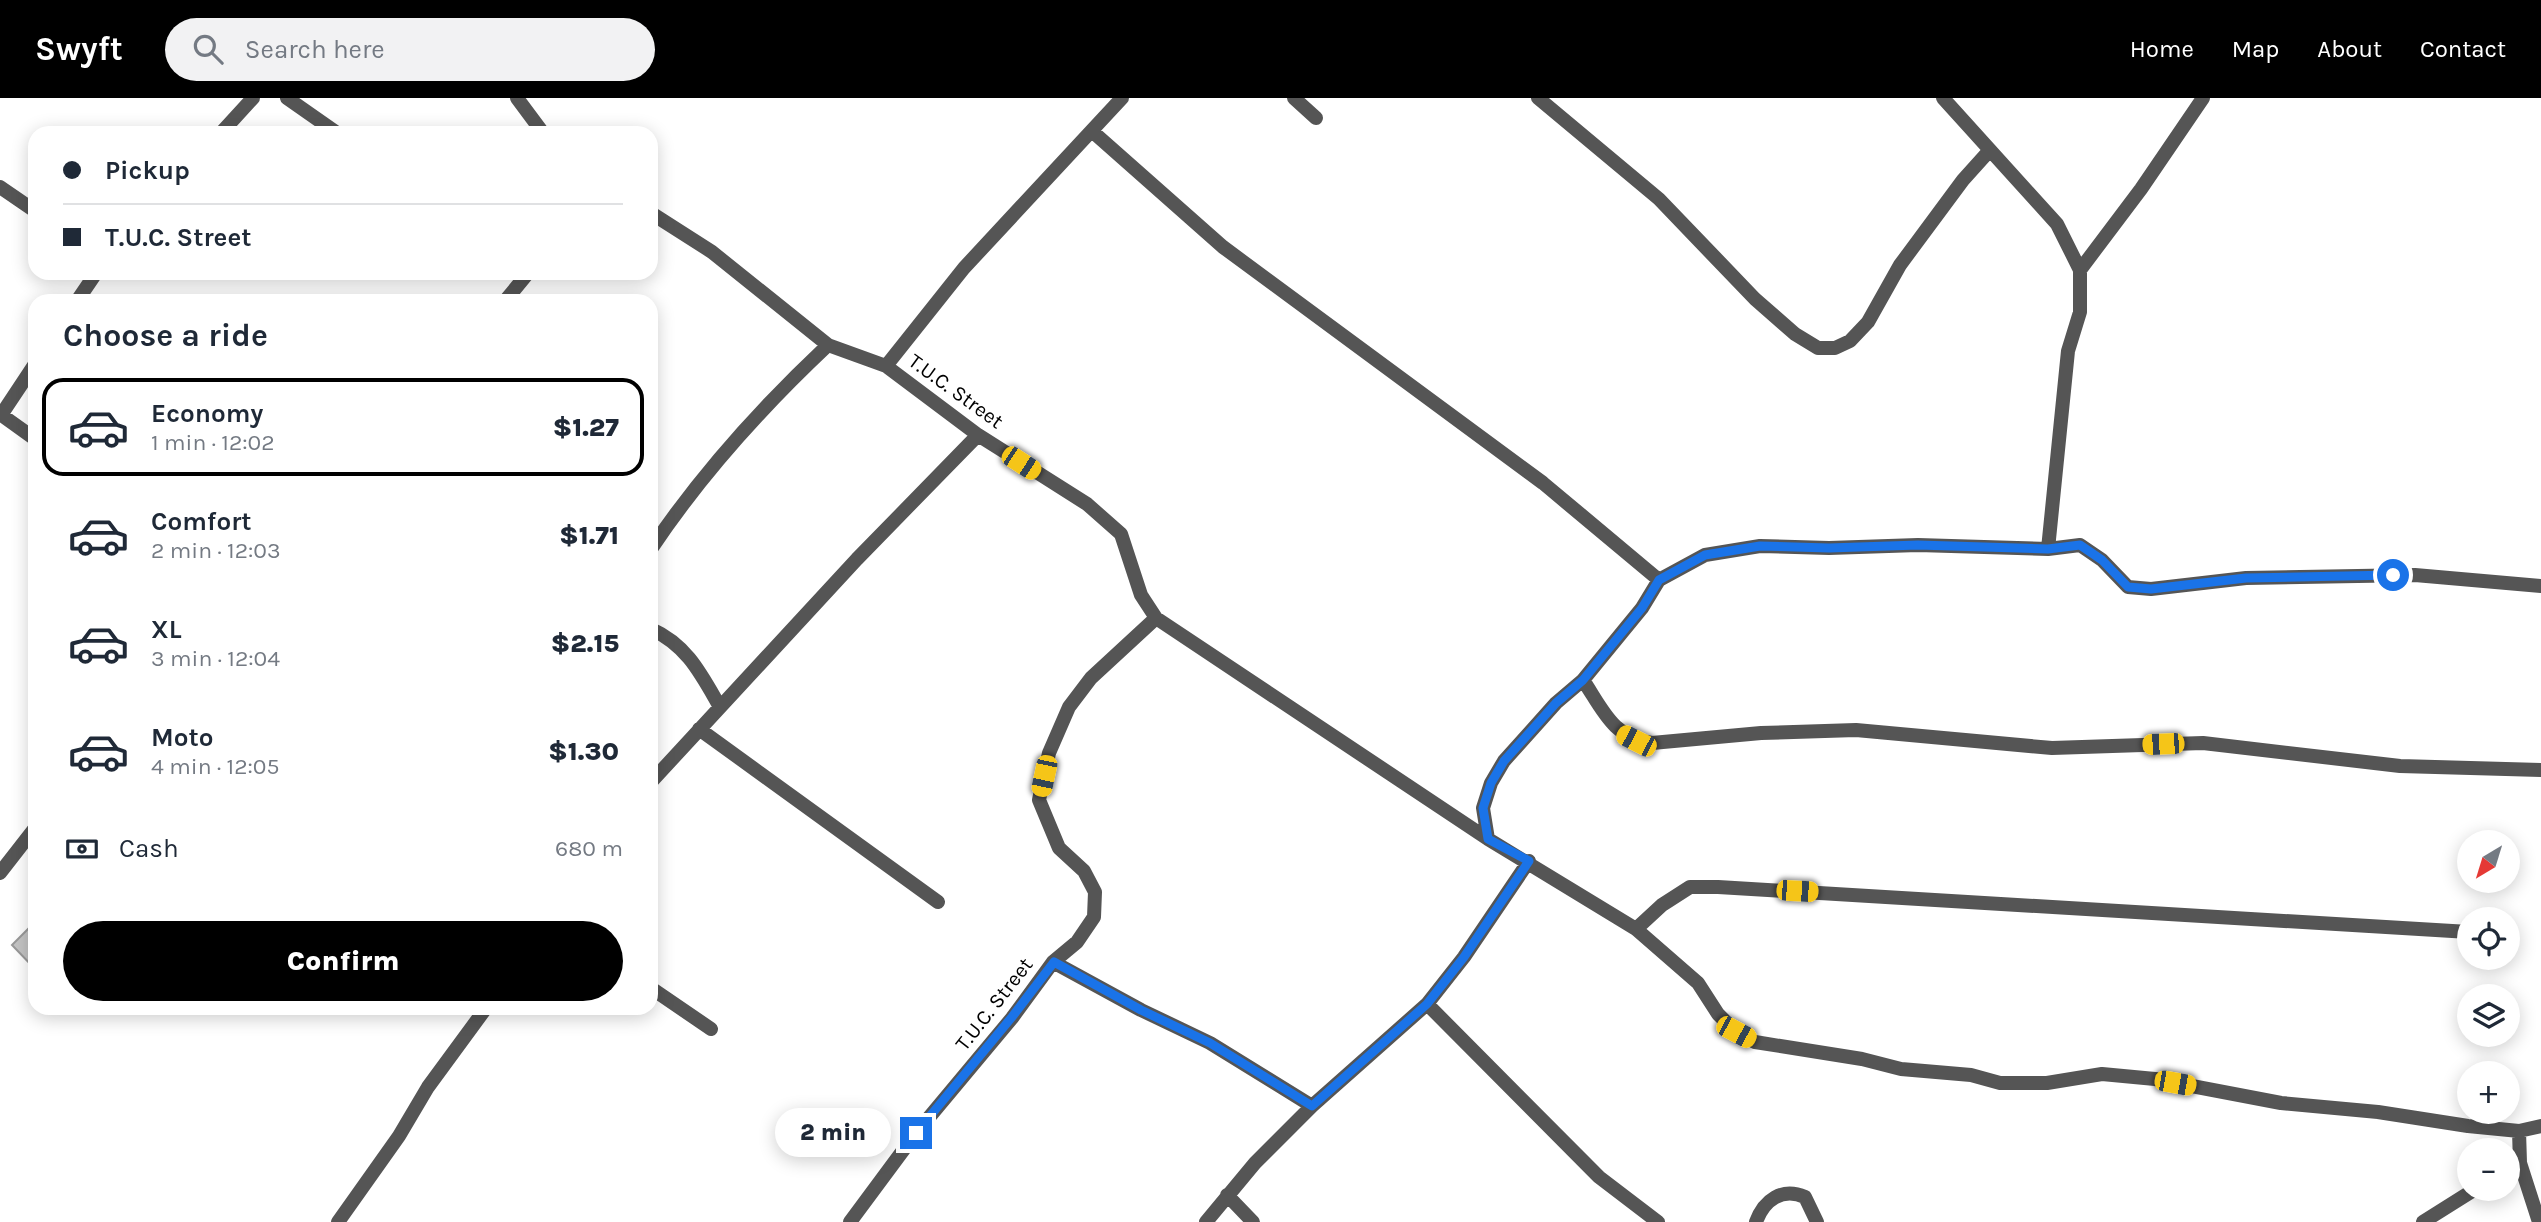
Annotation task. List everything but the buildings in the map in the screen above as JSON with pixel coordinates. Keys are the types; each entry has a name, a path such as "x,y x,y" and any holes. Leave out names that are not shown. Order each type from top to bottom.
{"street":[{"path":"227,126 253,98"},
{"path":"287,98 327,126"},
{"path":"517,98 538,126"},
{"name":"T.U.C. Street","path":"850,1222 916,1133 1054,962 1077,942 1094,917 1095,892 1084,871 1059,848 1039,800 1049,753 1069,707 1091,678 1156,618 1142,595 1121,534 1087,504 978,435 886,366 964,268 1122,98"},
{"path":"1294,98 1316,118"},
{"path":"1538,98 1659,199 1755,299 1795,334 1818,348 1836,348 1850,341 1868,322 1907,256 1963,180 1990,150"},
{"path":"1943,98 2057,224 2080,270 2080,312 2068,351 2060,410 2048,549"},
{"path":"2080,270 2141,190 2203,98"},
{"path":"1093,132 1223,247 1543,483 1659,580"},
{"path":"0,187 28,206"},
{"path":"658,217 712,252 828,345 886,366"},
{"path":"658,540 718,458 771,399 828,345"},
{"path":"28,374 0,414 28,434"},
{"path":"658,774 857,559 978,435"},
{"path":"1488,839 1483,808 1491,783 1504,761 1556,703 1583,680 1642,608 1659,580 1705,555 1760,546 1829,548 1918,545 2048,549 2080,545 2102,560 2128,587 2151,589 2246,578 2362,575 2415,575 2541,586"},
{"path":"1156,618 1488,839 1529,861 1636,929 1698,984 1718,1014 1736,1032 1755,1042 1862,1059 1901,1069 1971,1075 2000,1083 2047,1083 2102,1074 2155,1079 2281,1103 2519,1130 2541,1126"},
{"path":"658,632 692,658 720,707"},
{"path":"1583,680 1619,732 1636,741 1653,743 1761,733 1856,730 2052,748 2203,743 2256,747 2388,765 2541,770"},
{"path":"699,729 938,902"},
{"path":"0,873 28,837"},
{"path":"1206,1222 1255,1163 1312,1106 1427,1004 1464,957 1529,861"},
{"path":"1636,929 1662,905 1690,887 1718,887 2457,931"},
{"path":"1054,962 1141,1010 1210,1043 1312,1106"},
{"path":"658,993 711,1029"},
{"path":"1427,1004 1590,1169 1658,1222"},
{"path":"338,1222 399,1136 428,1087 481,1015"},
{"path":"2518,1138 2519,1130"},
{"path":"2520,1180 2539,1222"},
{"path":"1755,1222 1764,1203 1778,1196 1796,1193 1805,1196 1816,1222"},
{"path":"1227,1195 1253,1222"},
{"path":"2423,1222 2457,1201"}],"route":[{"path":"916,1133 1054,962 1141,1010 1210,1043 1312,1106 1427,1004 1464,957 1529,861 1488,839 1483,808 1491,783 1504,761 1556,703 1583,680 1642,608 1659,580 1705,555 1760,546 1829,548 1918,545 2048,549 2080,545 2102,560 2128,587 2151,589 2246,578 2393,575"}]}
